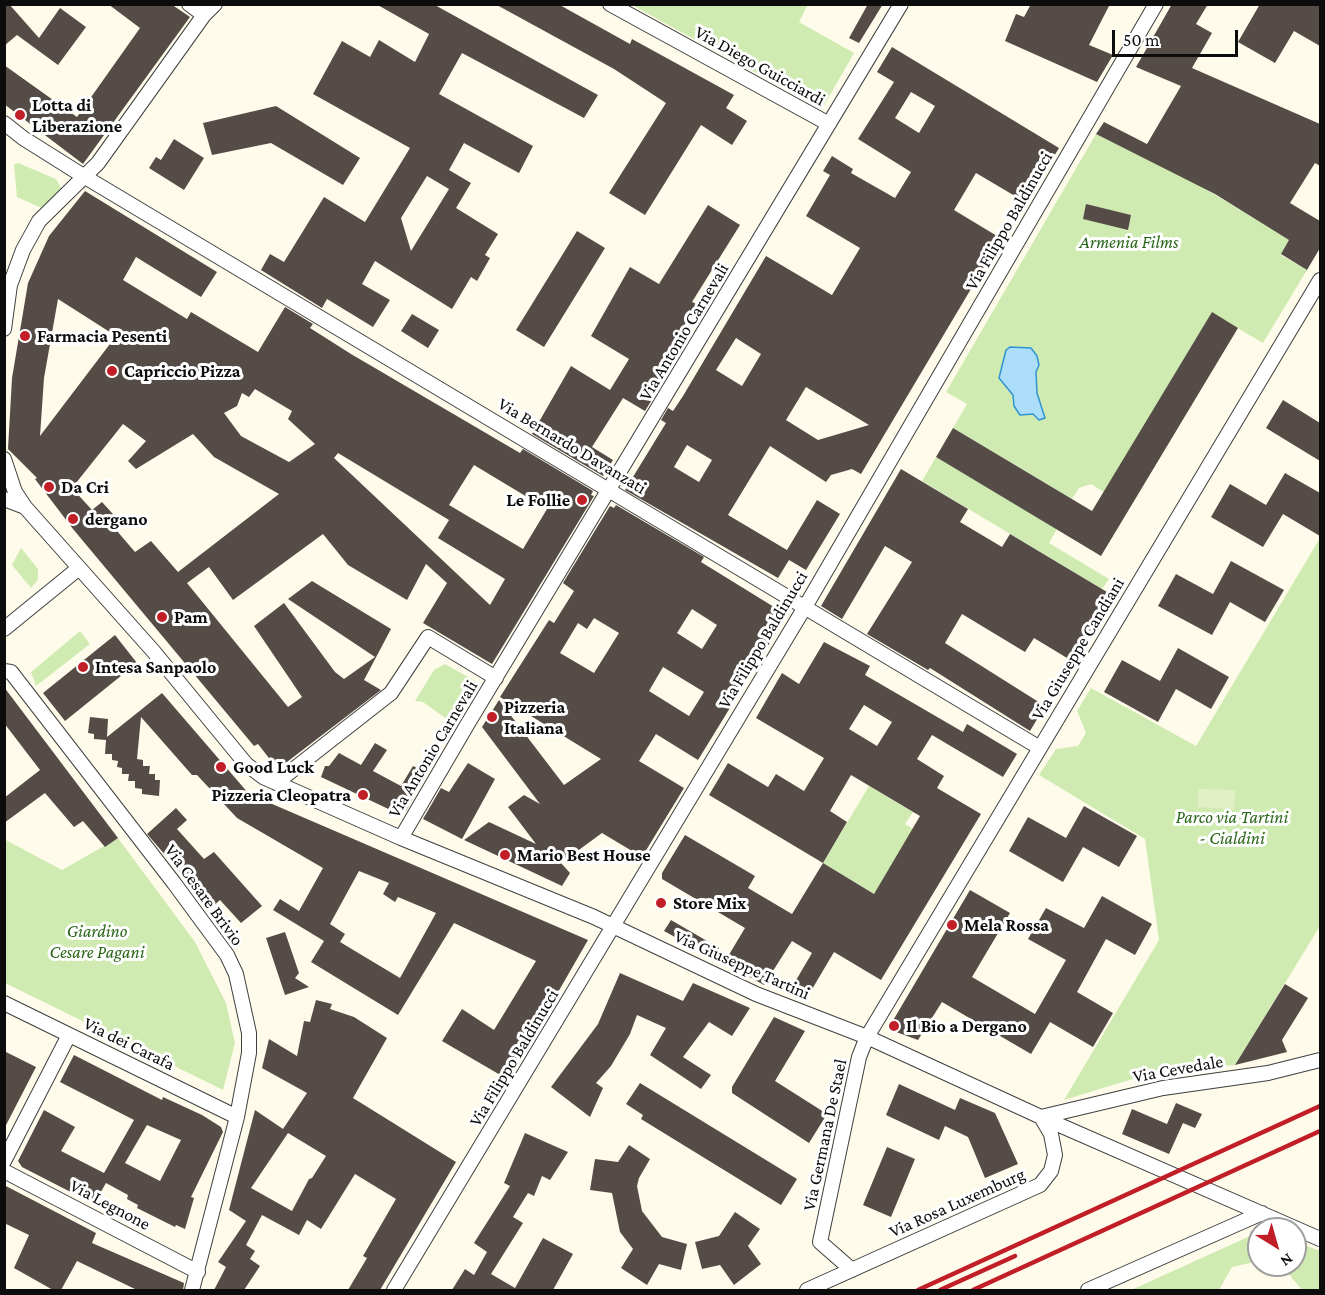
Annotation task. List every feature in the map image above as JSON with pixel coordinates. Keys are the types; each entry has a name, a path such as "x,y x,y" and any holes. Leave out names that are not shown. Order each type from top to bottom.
{"street":[{"path":"189,4 204,15"},
{"path":"4,329 10,285 23,250 39,221 85,177 204,15 215,4"},
{"name":"Via Diego Guicciardi","path":"610,4 829,124"},
{"name":"Via Antonio Carnevali","path":"401,838 902,4"},
{"name":"Via Filippo Baldinucci","path":"394,1290 805,607 1155,4"},
{"name":"Via Bernardo Davanzati","path":"4,123 23,138 85,177 1040,748"},
{"name":"Via Giuseppe Candiani","path":"867,1037 1320,280"},
{"path":"4,459 9,466 7,484 25,507"},
{"path":"4,499 25,507"},
{"name":"Via Giuseppe Tartini","path":"25,507 102,593 246,764 276,783 612,926 756,994 867,1037 1041,1117 1320,1239"},
{"path":"4,629 79,568"},
{"name":"Via Antonio Carnevali","path":"276,783 392,693 429,637 496,678"},
{"name":"Via Cesare Brivio","path":"4,670 11,672 227,955 236,974 251,1043 237,1118 192,1290"},
{"name":"Via dei Carafa","path":"4,1003 237,1118"},
{"path":"4,1161 69,1035"},
{"name":"Via Germana De Stael","path":"852,1270 820,1242 859,1057 867,1037"},
{"name":"Via Cevedale","path":"1041,1117 1163,1088 1268,1073 1320,1060"},
{"name":"Via Rosa Luxemburg","path":"807,1290 1040,1185 1051,1171 1055,1155 1052,1134 1041,1117"},
{"name":"Via Legnone","path":"4,1171 198,1272"},
{"path":"1088,1290 1262,1213"}],"green space":[{"path":"632,5 804,5 807,6 799,22 854,53 822,109"},
{"name":"Armenia Films","path":"1096,134 1199,185 1290,240 1281,255 1307,270 1263,343 1212,313 1104,492 1091,484 1079,488 1072,499 953,428 967,404 946,392"},
{"path":"18,163 56,179 62,190 44,209 17,197 14,165"},
{"path":"936,457 1057,529 1049,543 1109,579 1102,589 922,481"},
{"name":"Parco via Tartini - Cialdini","path":"1320,538 1320,926 1235,1065 1162,1070 1064,1100 1159,940 1145,839 1039,775 1056,749 1078,746 1086,733 1077,711 1091,688 1196,746"},
{"path":"21,548 38,569 38,580 31,588 12,565"},
{"path":"80,631 90,644 36,686 31,672"},
{"path":"445,664 479,683 455,725 423,702 415,701 434,670"},
{"path":"869,786 913,812 905,824 913,829 874,894 823,863"},
{"path":"1198,789 1235,790 1234,809 1198,807"},
{"name":"Giardino Cesare Pagani","path":"118,838 195,942 226,1003 235,1043 223,1090 5,983 4,839 62,870"},
{"path":"1247,1237 1247,1264 1232,1267 1219,1290 1131,1290"},
{"path":"1307,1246 1320,1251 1320,1290 1302,1290 1291,1277 1307,1277"}],"water":[{"path":"1010,347 1031,348 1037,356 1039,365 1036,372 1037,393 1045,418 1039,420 1033,414 1020,415 1014,406 1013,395 999,378 1006,350"}],"building":[{"path":"4,4 9,4 39,38 60,8 86,27 58,65 17,35 4,46"},
{"path":"108,4 171,4 190,17 83,164 4,104 4,65 77,117 140,28"},
{"path":"376,4 433,4 598,95 584,118 462,53 439,94 533,146 519,173 464,143 449,170 471,183 456,208 498,234 485,255 490,258 477,281 471,277 452,309 375,261 362,284 390,300 373,327 327,299 322,308 261,270 270,254 284,262 324,197 365,222 410,148 313,94 342,41 370,57 379,40 415,62 429,34","holes":["427,176 449,189 411,251 401,218"]},
{"path":"495,4 558,4 630,44 632,39 734,95 726,108 747,121 732,145 701,125 645,215 609,193 666,103 614,69"},
{"path":"868,4 883,4 859,43 849,38"},
{"path":"1031,4 1110,4 1089,45 1113,55 1097,82 1005,41 1016,14 1024,17"},
{"path":"1172,4 1208,4 1196,24 1212,33 1192,68 1320,124 1320,166 1315,163 1290,203 1320,221 1320,248 1307,270 1281,254 1289,240 1215,194 1096,134 1104,122 1147,144 1181,86 1136,67"},
{"path":"1260,4 1320,4 1320,46 1294,31 1275,63 1238,42"},
{"path":"892,47 1059,148 1030,196 1024,192 1020,199 976,173 954,210 997,236 993,244 999,248 987,269 984,267 861,474 852,469 831,475 826,482 770,446 728,515 787,550 817,500 840,514 806,570 789,560 778,578 625,490 666,423 661,420 668,408 673,411 683,396 766,256 832,295 860,248 806,216 830,175 823,171 832,156 853,169 851,173 895,198 911,172 858,139 894,82 877,72","holes":["911,92 935,106 919,133 895,118","736,338 761,354 742,386 716,370","806,387 869,425 818,440 786,420","687,445 712,460 699,482 674,467"]},
{"path":"276,106 360,158 343,185 271,143 212,155 203,123"},
{"path":"174,139 204,158 184,190 149,168 156,157 161,160"},
{"path":"85,191 217,272 201,297 136,257 123,280 187,319 191,312 258,352 285,307 313,324 310,328 351,354 520,453 523,449 593,491 591,495 594,496 492,664 423,623 447,583 426,564 407,600 348,565 323,534 233,600 209,567 187,583 288,707 302,697 254,626 284,603 335,672 344,679 375,657 288,599 312,581 391,629 364,680 381,690 283,765 272,762 258,744 254,746 73,529 35,479 37,478 8,449 12,378 28,283 49,236","holes":["58,299 116,336 40,436 44,378","255,389 292,411 288,419 315,444 289,462 241,436 224,413 237,406 242,393 249,397","123,424 146,441 128,461 136,469 193,434 214,457 279,494 178,572 151,541 135,552 117,531 122,524 102,502 92,510 72,488","338,453 449,520 438,538 505,579 490,605 334,458","474,465 547,509 523,549 449,505"]},
{"path":"1086,204 1131,215 1128,230 1083,219"},
{"path":"708,205 740,225 692,302 697,304 677,338 685,343 649,396 653,398 645,411 623,398 592,447 613,460 603,476 532,434 571,366 610,390 629,359 591,336 630,267 659,284"},
{"path":"577,231 605,248 544,347 516,330"},
{"path":"1212,312 1238,328 1101,556 936,457 953,428 1092,511"},
{"path":"412,314 439,330 428,348 401,331"},
{"path":"1283,400 1320,423 1320,461 1266,428"},
{"path":"901,469 968,509 960,522 1002,547 1010,534 1112,595 1072,661 1034,638 1025,652 962,614 945,643 1045,706 1030,731 930,668 928,670 867,634 912,562 885,546 842,619 821,606"},
{"path":"1285,473 1320,493 1320,536 1283,514 1263,547 1211,517 1230,484 1266,505"},
{"path":"616,505 704,557 701,562 787,615 698,760 656,734 639,761 684,788 642,857 602,833 561,863 570,873 562,886 464,840 489,822 536,844 508,807 524,795 540,804 482,727 499,700 564,785 601,759 500,697 549,620 554,623 574,591 563,583 610,506 614,508","holes":["692,609 717,625 702,649 677,633","594,618 619,633 594,673 560,653 578,623 587,629","663,667 704,692 689,716 649,691"]},
{"path":"1231,561 1284,590 1265,622 1230,602 1212,635 1158,606 1176,574 1213,594"},
{"path":"115,635 137,663 65,721 43,693"},
{"path":"824,642 870,666 865,675 963,732 967,724 1017,754 1003,777 932,735 917,759 944,776 937,788 981,814 881,980 834,952 808,996 792,987 812,953 792,941 764,985 724,963 745,928 662,879 662,873 685,835 755,876 748,888 792,914 823,863 709,795 728,763 768,787 776,774 804,791 824,758 756,718 782,673 799,684","holes":["864,705 892,722 877,746 849,729","851,775 920,816 874,894 823,863 847,822 830,811"]},
{"path":"1178,648 1229,677 1211,709 1176,689 1158,722 1104,692 1122,660 1160,681"},
{"path":"4,687 118,838 105,847 83,821 74,827 45,793 4,823 4,798 40,770 4,723"},
{"path":"162,693 249,794 588,940 519,1060 513,1057 502,1076 442,1041 462,1009 494,1030 536,961 454,923 398,1015 311,962 324,941 273,910 280,899 299,911 323,868 237,818 197,775 192,775 141,717 137,759 143,760 143,766 150,766 149,774 155,774 155,780 160,780 159,796 142,794 142,789 135,788 135,781 128,781 129,774 122,774 122,768 117,767 118,761 112,760 112,754 105,754 106,740 94,739 94,734 88,733 90,717 108,719 107,737","holes":["359,871 389,883 383,894 395,902 398,897 436,913 400,978 340,942 345,934 330,924"]},
{"path":"375,743 387,750 373,771 401,786 413,766 426,773 406,811 404,810 401,815 321,777 325,766 329,766 339,753 361,765"},
{"path":"468,763 495,779 462,839 423,819 441,788 449,792"},
{"path":"1084,806 1137,836 1119,867 1083,847 1063,882 1009,851 1028,817 1066,838"},
{"path":"176,808 187,820 177,829 204,859 214,852 262,906 241,923 220,900 211,908 147,834"},
{"path":"970,890 1010,913 972,977 1035,1014 1066,960 1028,939 1046,908 1084,928 1102,896 1152,924 1135,955 1106,939 1077,992 1113,1013 1093,1047 1050,1022 1031,1054 942,1002 918,1040 888,1029"},
{"path":"671,920 719,948 713,958 664,931"},
{"path":"285,932 299,973 295,978 309,987 285,995 266,938"},
{"path":"620,973 683,1001 693,983 750,1008 732,1036 709,1022 683,1057 711,1075 701,1089 650,1055 666,1028 637,1015 630,1034 611,1066 596,1083 603,1088 590,1117 551,1087 598,1024"},
{"path":"1285,984 1308,998 1282,1040 1287,1052 1235,1065"},
{"path":"316,1000 332,1004 330,1009 354,1017 387,1038 353,1098 456,1162 380,1290 348,1290 367,1258 363,1256 396,1199 355,1174 321,1229 307,1220 299,1235 262,1215 246,1245 255,1251 250,1259 260,1266 244,1290 214,1290 226,1267 218,1262 246,1221 229,1210 255,1110 283,1129 307,1093 262,1068 269,1039 297,1056 304,1021 310,1022","holes":["288,1133 326,1156 312,1178 309,1179 292,1211 251,1188"]},
{"path":"774,1017 805,1031 775,1081 827,1114 809,1143 732,1093 732,1087"},
{"path":"4,1051 36,1067 4,1129"},
{"path":"74,1055 162,1100 163,1097 202,1115 221,1127 223,1132 191,1197 194,1198 185,1229 176,1225 175,1227 137,1208 138,1205 127,1199 128,1195 106,1183 94,1204 22,1167 18,1161 44,1110 75,1127 61,1151 104,1173 134,1120 60,1082","holes":["147,1125 181,1140 160,1181 125,1163"]},
{"path":"640,1083 797,1179 781,1205 641,1119 643,1115 626,1104"},
{"path":"899,1084 955,1110 960,1098 995,1113 1018,1164 985,1178 968,1137 945,1126 939,1140 886,1115"},
{"path":"1176,1103 1202,1114 1195,1128 1183,1123 1169,1154 1122,1134 1132,1109 1167,1124"},
{"path":"525,1133 568,1152 550,1180 542,1176 534,1196 528,1193 513,1217 523,1223 491,1274 515,1288 543,1238 573,1254 553,1290 452,1290 465,1269 474,1275 487,1252 474,1243 510,1186 504,1183"},
{"path":"629,1145 650,1159 637,1186 642,1211 662,1237 687,1244 681,1270 659,1264 647,1285 621,1268 633,1249 620,1232 612,1193 590,1190 595,1159 618,1162"},
{"path":"887,1147 915,1159 891,1217 863,1205"},
{"path":"4,1185 96,1233 92,1243 184,1283 183,1290 137,1290 77,1261 61,1290 53,1290 14,1268 29,1235 4,1223"},
{"path":"735,1212 760,1229 748,1246 761,1264 734,1285 720,1265 702,1269 695,1242 719,1236"}],"railway":[{"path":"918,1290 1320,1106"},
{"path":"973,1290 1320,1131"},
{"path":"940,1290 1015,1256"}],"place":[{"name":"Lotta di Liberazione","path":"20,115"},
{"name":"Farmacia Pesenti","path":"25,336"},
{"name":"Capriccio Pizza","path":"112,371"},
{"name":"Da Cri","path":"49,487"},
{"name":"Le Follie","path":"582,500"},
{"name":"dergano","path":"73,519"},
{"name":"Pam","path":"162,617"},
{"name":"Intesa Sanpaolo","path":"83,667"},
{"name":"Pizzeria Italiana","path":"492,717"},
{"name":"Good Luck","path":"221,767"},
{"name":"Pizzeria Cleopatra","path":"363,795"},
{"name":"Mario Best House","path":"505,855"},
{"name":"Store Mix","path":"661,903"},
{"name":"Mela Rossa","path":"952,925"},
{"name":"Il Bio a Dergano","path":"894,1026"}]}
